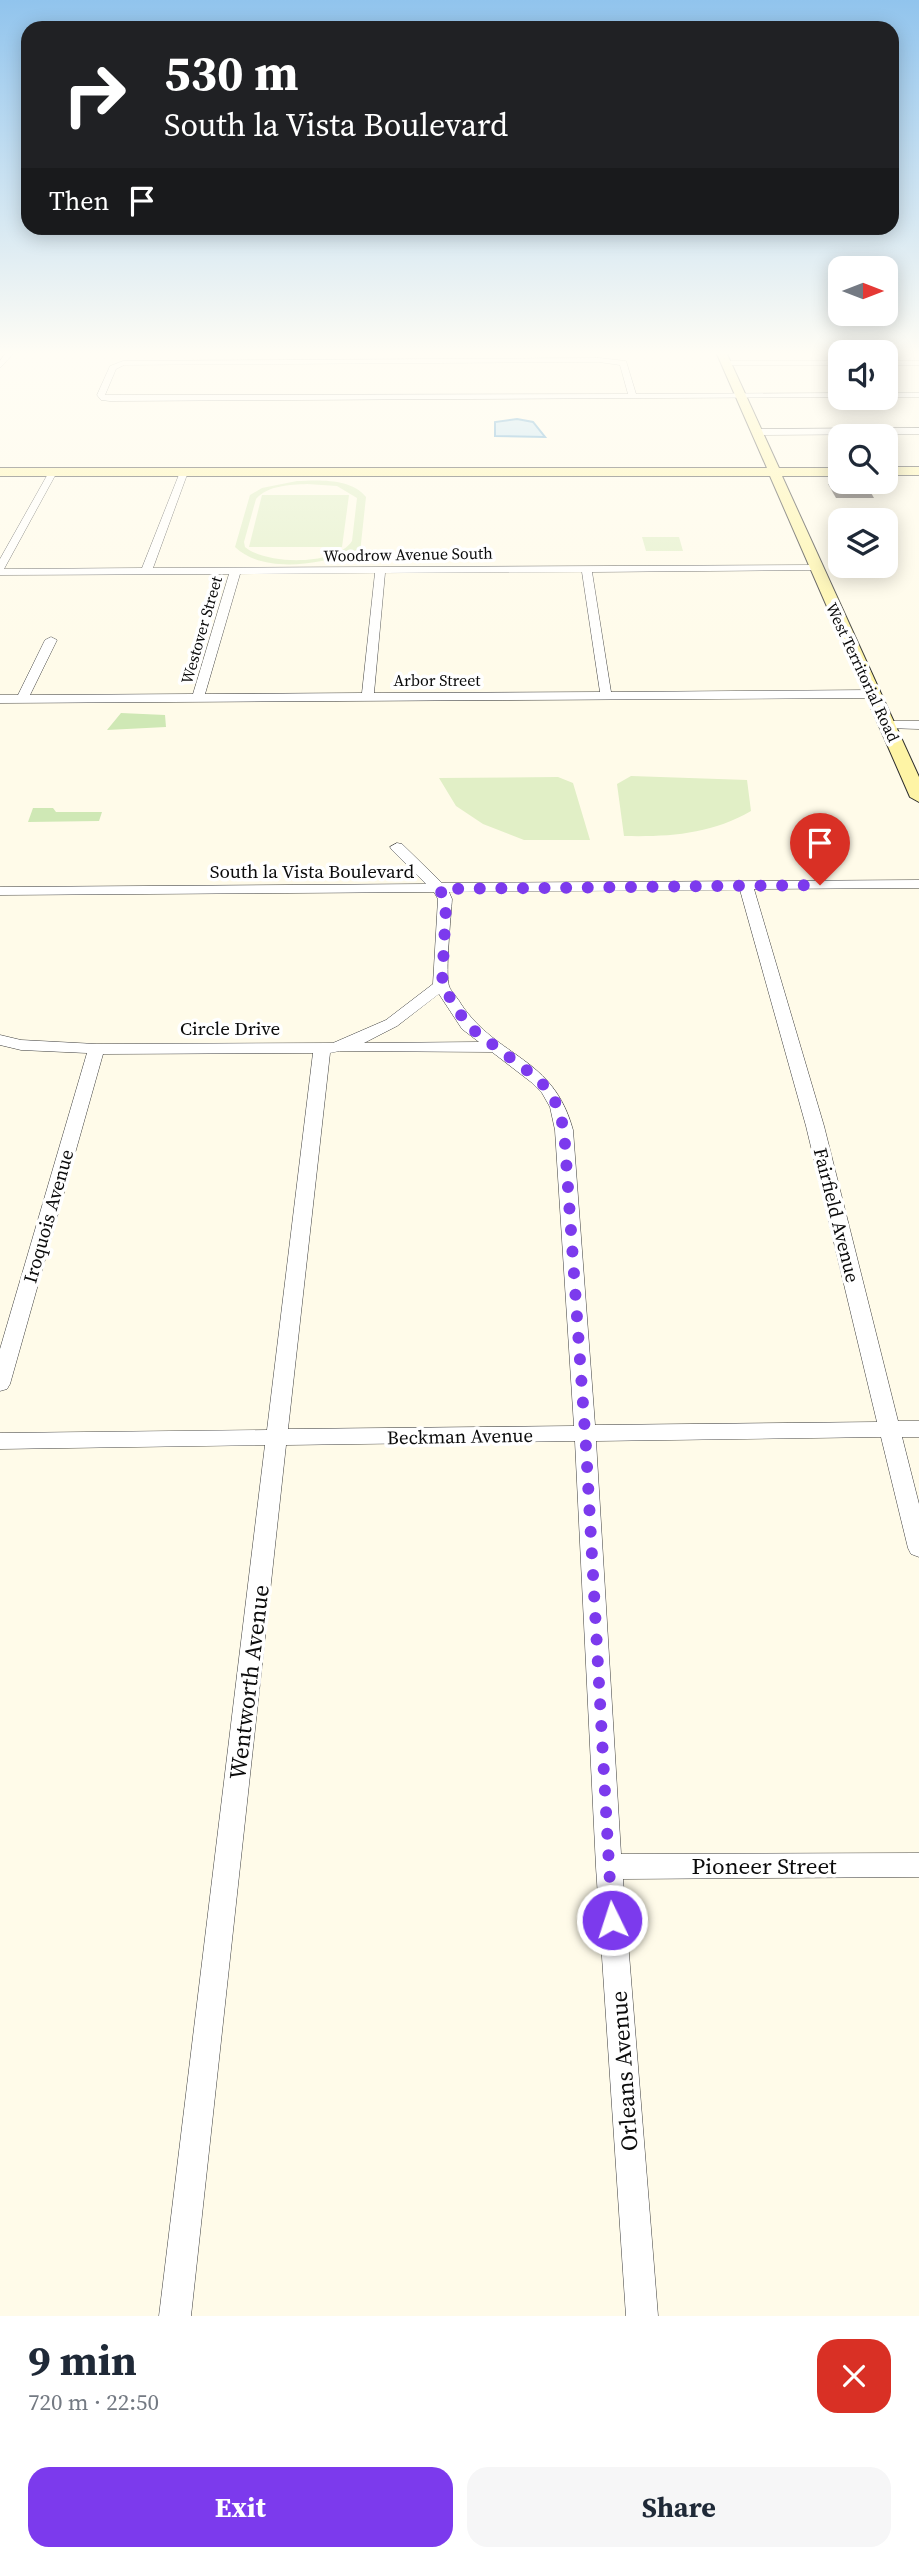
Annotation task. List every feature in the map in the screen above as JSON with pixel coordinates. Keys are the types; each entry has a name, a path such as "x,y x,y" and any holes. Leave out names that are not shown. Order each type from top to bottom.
{"street":[{"name":"West Territorial Road","path":"770,462 919,797"},
{"path":"898,471 919,471"},
{"path":"0,472 828,472"},
{"path":"0,570 53,472"},
{"path":"146,572 184,472"},
{"path":"586,568 606,695"},
{"name":"Woodrow Avenue South","path":"0,570 235,572 816,568"},
{"path":"368,696 380,570"},
{"name":"Westover Street","path":"198,698 235,572"},
{"path":"22,699 51,640"},
{"name":"Arbor Street","path":"0,699 874,694"},
{"path":"888,725 919,725"},
{"path":"397,847 442,894 442,985"},
{"name":"South la Vista Boulevard","path":"0,901 748,890 919,884"},
{"name":"South la Vista Boulevard","path":"748,890 919,894"},
{"name":"Fairfield Avenue","path":"748,890 815,1126 919,1548"},
{"name":"South la Vista Boulevard","path":"0,891 442,894"},
{"name":"Orleans Avenue","path":"442,985 468,1026 537,1078 549,1091 558,1107 564,1130 585,1434 609,1867 642,2316"},
{"name":"Circle Drive","path":"0,1040 21,1045 96,1049 328,1048 350,1044 387,1025 422,1004 442,985"},
{"path":"328,1048 496,1047"},
{"name":"Wentworth Avenue","path":"175,2316 277,1438 328,1048"},
{"name":"Iroquois Avenue","path":"0,1384 96,1049"},
{"name":"Beckman Avenue","path":"0,1441 919,1429"},
{"name":"Pioneer Street","path":"609,1867 919,1865"}],"green space":[{"path":"297,481 325,481 343,483 360,491 366,497 359,562 347,562 348,554 321,561 274,564 246,555 235,547 250,495 262,488","holes":["287,485 337,486 357,498 352,541 344,549 317,559 284,560 255,553 245,547 256,499 261,494"]},
{"path":"262,495 349,495 342,547 249,547"},
{"path":"642,537 679,537 683,551 646,551"},
{"path":"121,713 165,715 166,727 107,730"},
{"path":"631,776 747,780 751,811 721,825 690,832 624,836 617,784"},
{"path":"558,777 573,783 590,840 524,840 483,824 456,806 439,778"},
{"path":"33,808 53,808 56,812 102,812 99,821 28,822"}],"building":[{"path":"834,494 872,494 874,498 836,498"}],"route":[{"path":"612,1920 586,1447 564,1130 558,1107 549,1091 537,1078 468,1026 446,994 442,985 446,905 440,889 820,885"}]}
